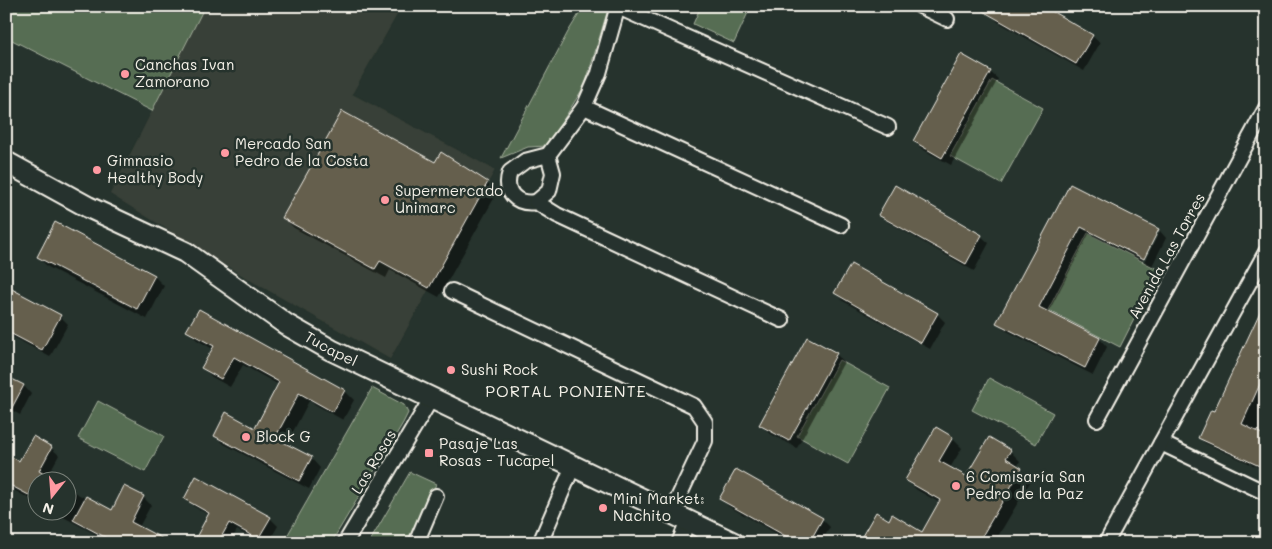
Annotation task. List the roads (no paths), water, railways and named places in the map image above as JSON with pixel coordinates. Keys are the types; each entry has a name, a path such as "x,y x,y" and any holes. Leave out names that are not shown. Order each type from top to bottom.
{"main road":[{"name":"Tucapel","path":"6,162 88,207 185,252 287,325 331,350 734,543"}],"street":[{"path":"920,6 947,19"},
{"path":"782,320 557,215 536,202 517,201 509,191 508,178 510,172 518,164 548,155 584,107 600,73 618,7 888,128"},
{"path":"584,107 841,225"},
{"name":"Avenida Las Torres","path":"1096,419 1266,108"},
{"path":"536,202 545,196 552,186 553,173 548,155"},
{"path":"1106,543 1266,252"},
{"path":"452,291 694,406 705,422 705,441 680,517 679,543"},
{"name":"Las Rosas","path":"345,543 431,398"},
{"path":"1161,443 1266,493"},
{"path":"540,543 573,466"},
{"path":"416,543 436,496"}],"place":[{"name":"Canchas Ivan Zamorano","path":"125,74"},
{"name":"Mercado San Pedro de la Costa","path":"225,153"},
{"name":"Gimnasio Healthy Body","path":"97,170"},
{"name":"Supermercado Unimarc","path":"385,200"},
{"name":"Sushi Rock","path":"451,370"},
{"name":"Block G","path":"246,437"},
{"name":"Pasaje Las Rosas - Tucapel","path":"429,453"},
{"name":"6 Comisaría San Pedro de la Paz","path":"956,486"},
{"name":"Mini Market: Nachito","path":"603,508"}],"district":[{"name":"PORTAL PONIENTE","path":"566,391"}]}
